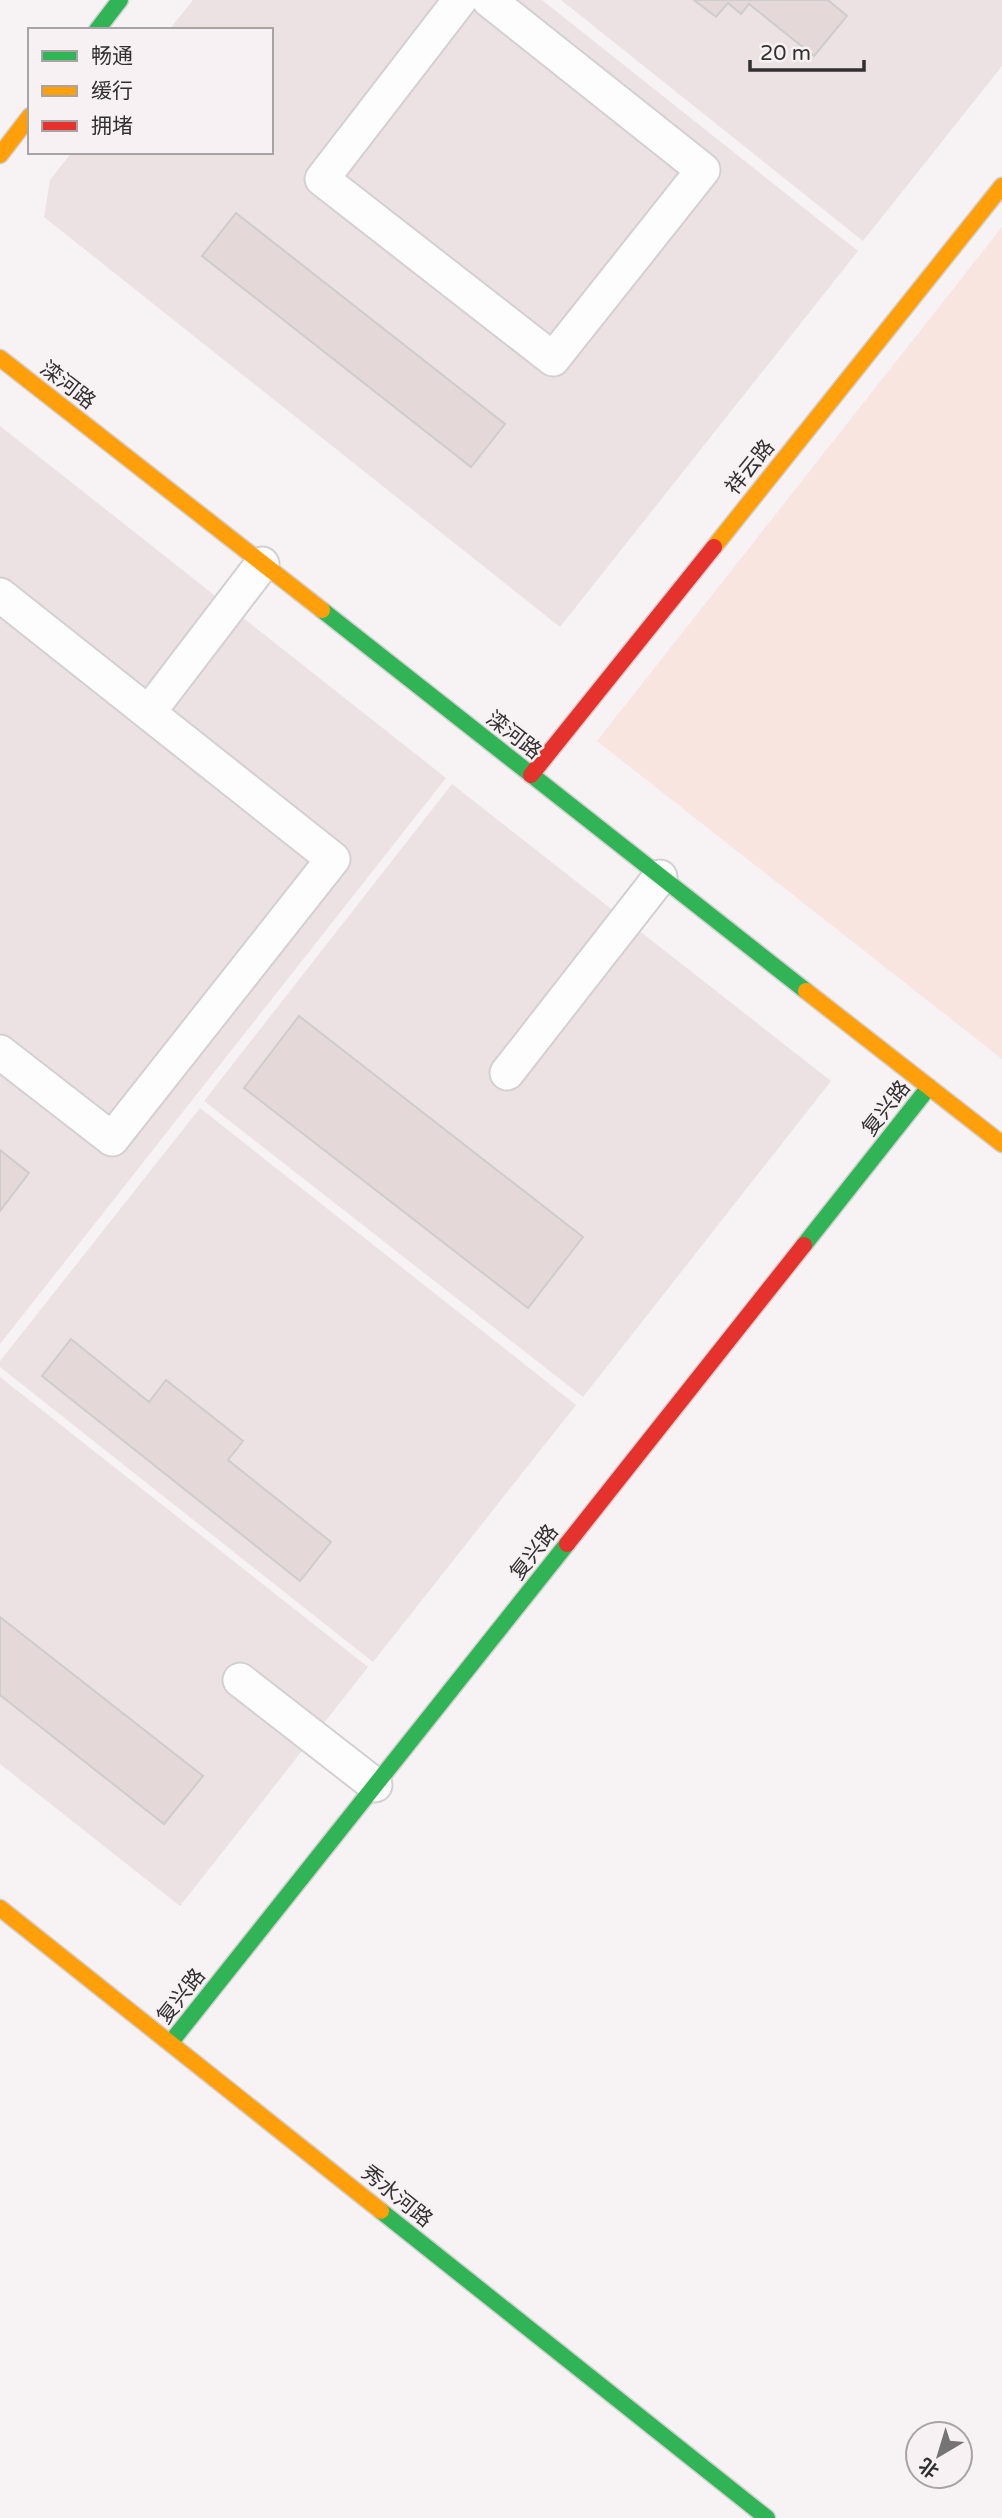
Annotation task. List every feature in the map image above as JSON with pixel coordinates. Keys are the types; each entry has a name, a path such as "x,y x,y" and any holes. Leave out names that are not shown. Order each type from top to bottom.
{"street":[{"path":"99,28 120,0"},
{"path":"460,0 322,179 553,359 703,170 489,0"},
{"path":"0,155 28,119"},
{"name":"祥云路","path":"531,775 1002,186"},
{"name":"滦河路","path":"0,358 1002,1144"},
{"path":"149,712 262,564"},
{"path":"0,595 333,859 112,1139 0,1052"},
{"path":"507,1073 660,877"},
{"name":"复兴路","path":"171,2042 929,1087"},
{"path":"240,1680 375,1785"},
{"name":"秀水河路","path":"0,1908 767,2518"}],"shaded area":[{"path":"193,0 542,0 858,251 560,627 44,217 50,180 70,154 273,154 273,28 171,28"},
{"path":"561,0 1002,0 1002,66 863,241"},
{"path":"1002,227 1002,1059 597,741"},
{"path":"0,426 446,778 0,1344"},
{"path":"452,784 831,1081 583,1397 204,1101"},
{"path":"200,1108 576,1405 373,1662 0,1367 0,1361"},
{"path":"0,1377 368,1667 180,1906 0,1764"}],"building":[{"path":"694,0 828,0 847,16 814,56 749,4 741,14 728,3 716,17"},
{"path":"236,213 505,424 471,467 202,256"},
{"path":"299,1016 583,1237 528,1308 244,1088"},
{"path":"0,1150 29,1173 0,1211"},
{"path":"71,1339 149,1402 166,1380 243,1441 228,1460 331,1542 300,1581 42,1376"},
{"path":"0,1617 203,1776 164,1824 0,1695"}],"traffic: fast":[{"path":"99,28 120,0"},
{"path":"322,610 806,991"},
{"path":"804,1245 929,1087"},
{"path":"171,2042 567,1544"},
{"path":"381,2211 767,2518"}],"traffic: slow":[{"path":"0,155 28,119"},
{"path":"714,547 1002,186"},
{"path":"0,358 322,610"},
{"path":"806,991 1002,1144"},
{"path":"0,1908 381,2211"}],"traffic: jam":[{"path":"531,775 714,547"},
{"path":"567,1544 804,1245"}]}
